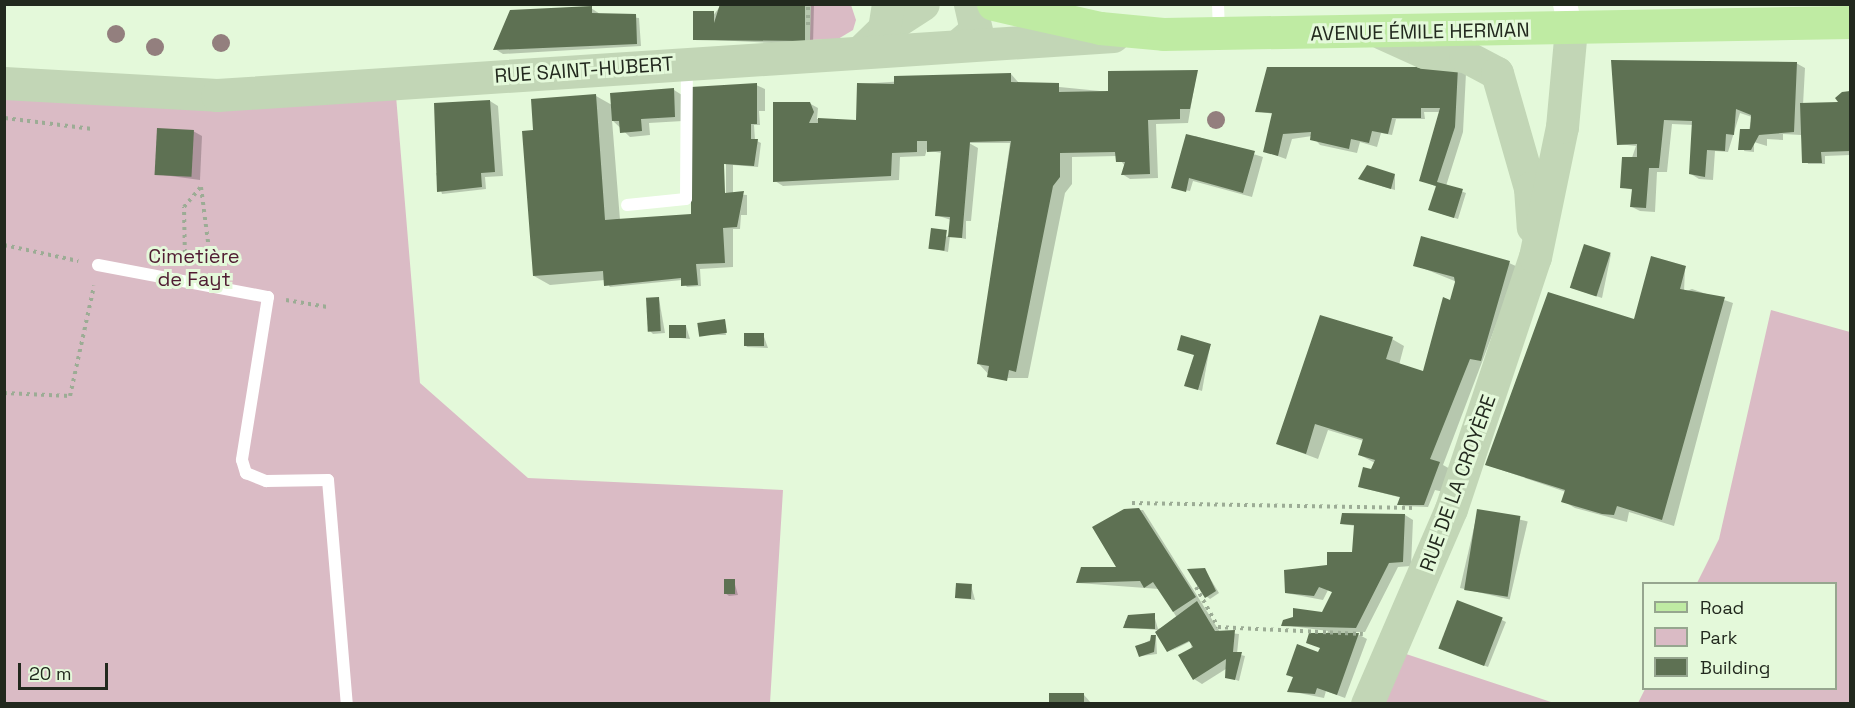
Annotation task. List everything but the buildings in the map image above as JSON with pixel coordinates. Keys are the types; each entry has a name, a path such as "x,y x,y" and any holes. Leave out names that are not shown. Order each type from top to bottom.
{"main road":[{"name":"AVENUE ÉMILE HERMAN","path":"996,6 1100,28 1163,34 1218,19 1382,33 1568,17 1851,22"}],"street":[{"path":"878,28 923,4"},
{"path":"962,42 976,30 970,4"},
{"name":"RUE DE LA CROYÈRE","path":"1367,704 1400,635 1450,509 1535,257 1562,127 1568,17"},
{"name":"RUE SAINT-HUBERT","path":"4,83 218,95 687,62 878,28 962,42 1163,34"},
{"name":"RUE DE LA CROYÈRE","path":"1382,33 1424,52 1465,56 1497,73 1530,188 1535,257"}],"lane":[{"path":"627,205 680,202 688,194 687,62"},
{"path":"98,266 268,297 242,460 246,473 266,481 328,480 346,704"}],"path":[{"path":"5,119 92,129"},
{"path":"185,281 184,207 201,188 214,287"},
{"path":"4,245 98,266 70,396 4,393"},
{"path":"268,297 327,307"},
{"path":"1132,503 1450,509"},
{"path":"1196,587 1218,627 1400,635"}],"green space":[{"path":"811,5 851,5 856,20 853,30 838,39 810,40"},
{"name":"Cimetière de Fayt","path":"4,83 395,84 420,383 528,478 783,490 770,703 5,703"},
{"path":"1771,310 1850,332 1850,703 1638,703 1644,690 1837,690 1837,582 1698,582 1719,539"},
{"path":"1394,650 1554,703 1367,704"}]}
